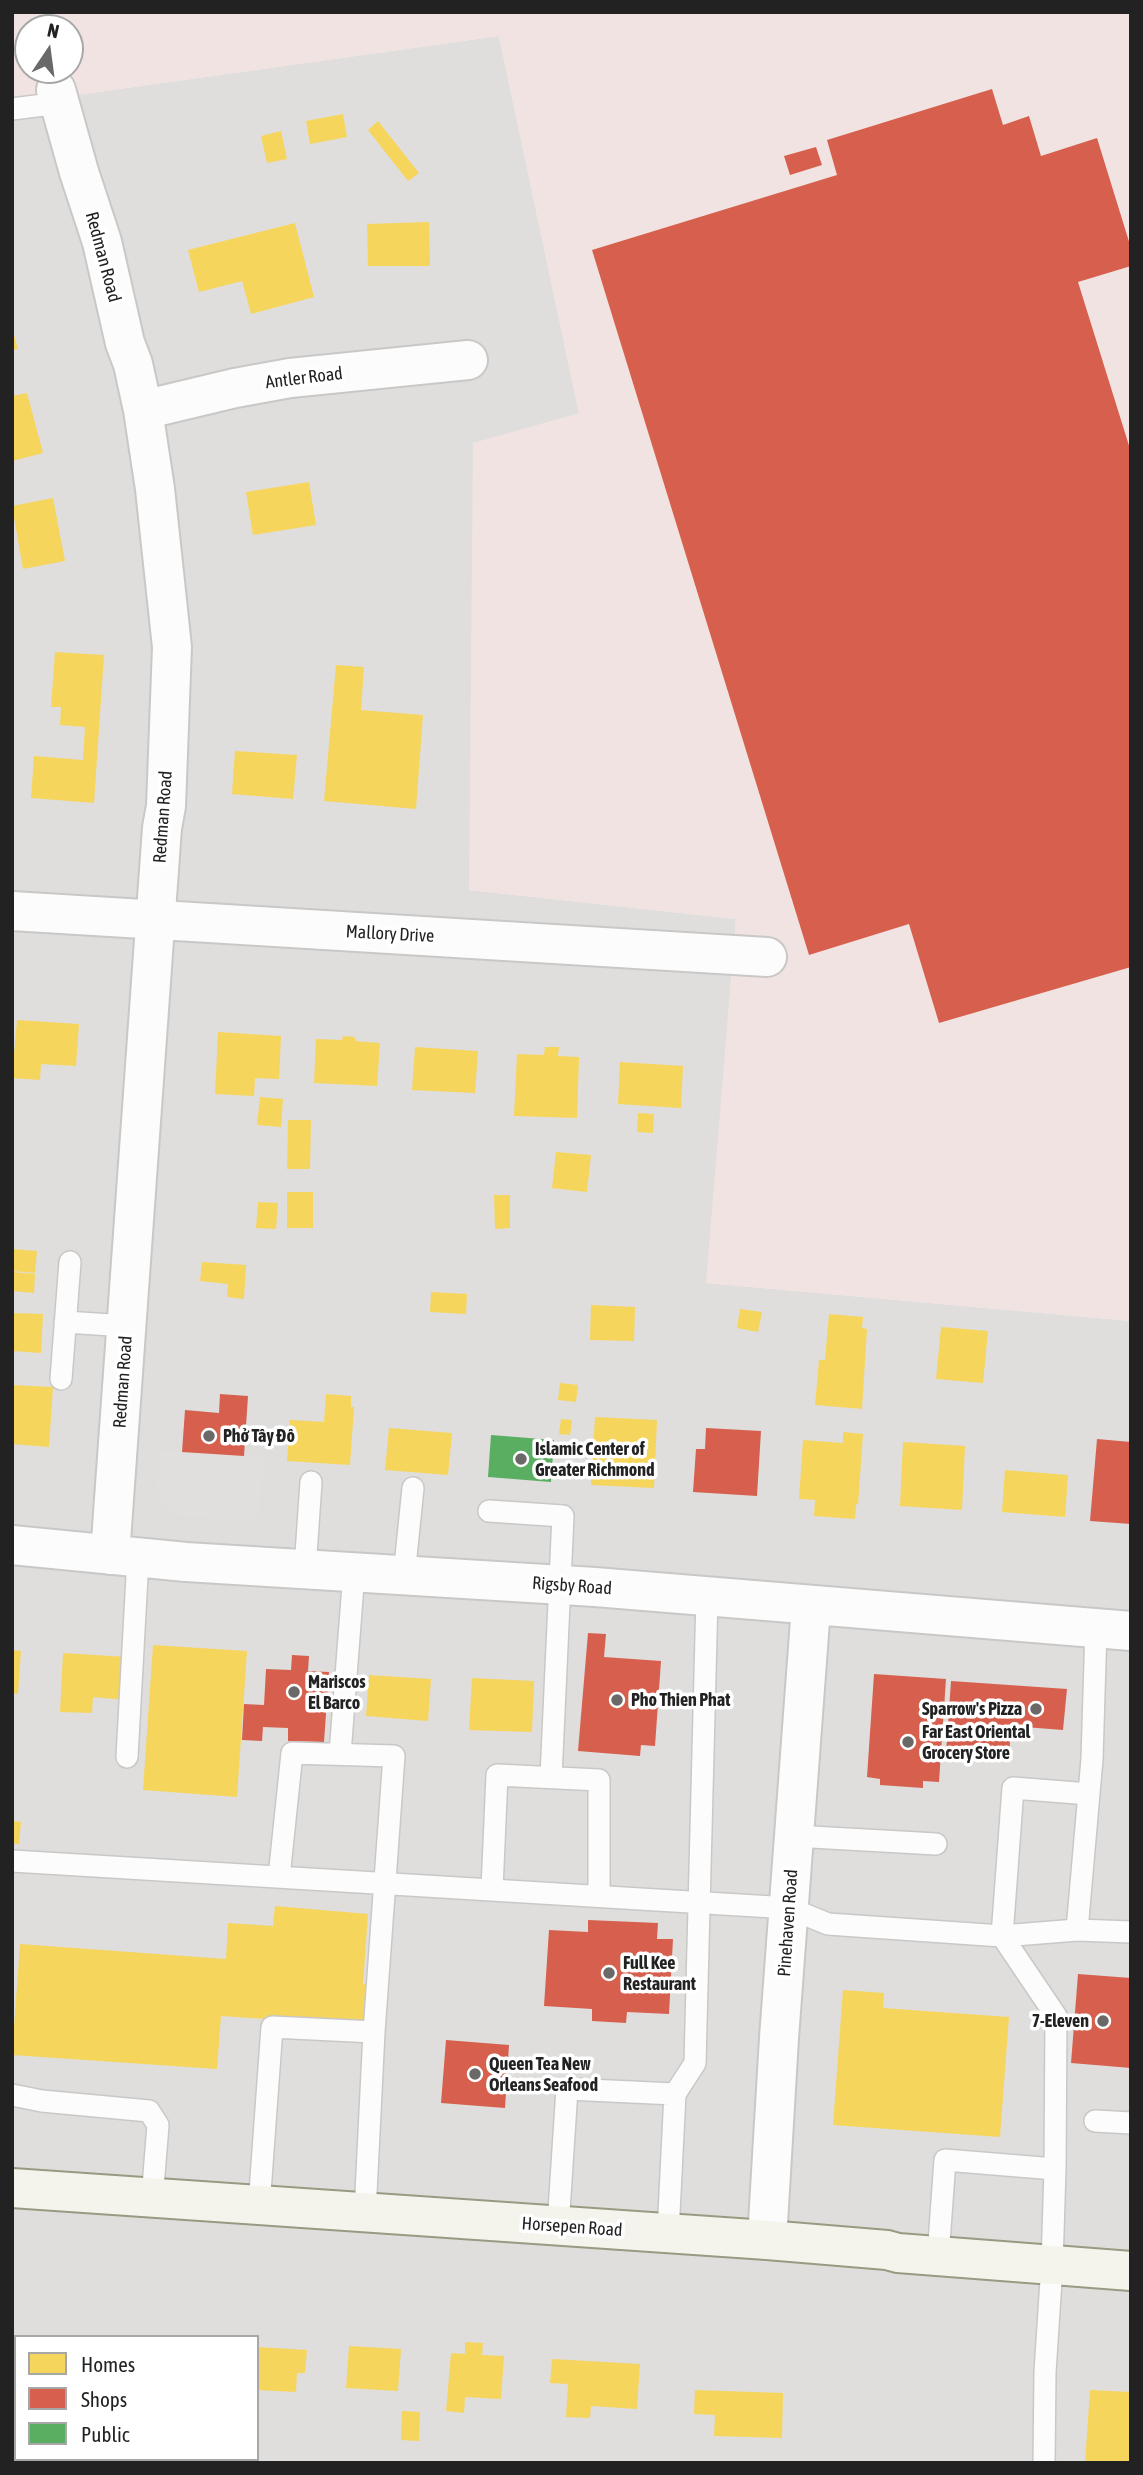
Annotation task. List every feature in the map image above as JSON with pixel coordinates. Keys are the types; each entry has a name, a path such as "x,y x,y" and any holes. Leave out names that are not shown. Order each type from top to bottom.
{"street":[{"name":"Redman Road","path":"58,97 102,242 143,410 155,489 172,647 166,806 127,1325 124,1556"},
{"name":"Antler Road","path":"143,410 290,378 468,360"},
{"name":"Mallory Drive","path":"12,911 767,957"},
{"name":"Rigsby Road","path":"12,1545 124,1556 559,1585 1114,1630"},
{"name":"Pinehaven Road","path":"767,2240 811,1606"},
{"name":"Horsepen Road","path":"12,2189 767,2240 1131,2271"}],"lane":[{"path":"12,109 58,97"},
{"path":"61,1380 70,1262"},
{"path":"65,1322 127,1325"},
{"path":"305,1569 311,1482"},
{"path":"404,1576 413,1488"},
{"path":"489,1511 563,1516 551,1777"},
{"path":"124,1556 127,1757"},
{"path":"340,1754 354,1572"},
{"path":"668,2233 675,2094 695,2063 707,1597"},
{"path":"1077,1930 1089,1794 1114,1630"},
{"path":"279,1877 292,1753 394,1756 374,2032 365,2213"},
{"path":"492,1889 497,1775 599,1780 599,1896"},
{"path":"1044,2463 1045,2372 1055,2169 1056,2016 1002,1936 1013,1788 1089,1794"},
{"path":"794,1836 936,1844"},
{"path":"12,1861 698,1901 789,1908 828,1924 1002,1936 1077,1930 1131,1932"},
{"path":"260,2206 272,2027 374,2032"},
{"path":"558,2226 567,2089 675,2094"},
{"path":"12,2095 41,2101 149,2111 158,2125 152,2199"},
{"path":"1096,2121 1131,2123"},
{"path":"937,2256 945,2160 1055,2169"}],"shaded area":[{"path":"12,12 1131,12 1131,1321 706,1283 736,919 469,890 473,443 579,413 499,36 12,104"},
{"path":"499,36 579,413 469,890 736,919 707,1283 1131,1321 1131,2463 12,2463 12,104"},
{"path":"160,1451 263,1457 258,1521 172,1515 156,1491"}],"building: Homes":[{"path":"343,114 347,137 310,144 306,121"},
{"path":"378,121 419,173 408,181 368,130"},
{"path":"281,131 287,159 267,163 261,136"},
{"path":"429,222 430,266 368,266 367,224"},
{"path":"295,223 314,297 251,314 242,281 199,292 188,250"},
{"path":"12,328 18,349 12,350"},
{"path":"27,393 43,453 12,461 12,396"},
{"path":"309,482 316,525 253,535 246,492"},
{"path":"53,498 65,561 23,569 12,506"},
{"path":"55,652 104,655 94,803 31,798 34,756 83,760 85,727 60,725 61,707 51,707"},
{"path":"336,665 364,667 361,710 423,715 416,809 324,801"},
{"path":"235,751 297,755 293,799 232,794"},
{"path":"17,1020 79,1024 76,1066 41,1064 40,1080 12,1078"},
{"path":"218,1032 281,1036 279,1079 255,1078 254,1096 215,1094"},
{"path":"343,1036 355,1037 355,1041 380,1043 377,1086 314,1083 316,1039 342,1040"},
{"path":"415,1047 478,1051 475,1093 412,1090"},
{"path":"545,1047 559,1047 558,1056 579,1057 577,1118 514,1116 517,1054 544,1055"},
{"path":"620,1062 683,1066 681,1108 618,1104"},
{"path":"260,1097 283,1099 281,1127 257,1125"},
{"path":"638,1113 654,1114 653,1133 637,1132"},
{"path":"288,1120 311,1120 310,1169 287,1169"},
{"path":"556,1152 591,1155 587,1192 552,1188"},
{"path":"287,1192 313,1192 313,1228 287,1228"},
{"path":"494,1195 510,1195 510,1228 495,1229"},
{"path":"258,1202 278,1203 276,1229 256,1228"},
{"path":"12,1249 37,1251 35,1273 12,1271"},
{"path":"202,1262 246,1265 244,1299 227,1297 228,1284 200,1281"},
{"path":"12,1272 35,1274 34,1293 12,1291"},
{"path":"431,1292 467,1294 466,1314 430,1312"},
{"path":"591,1305 635,1307 634,1341 590,1340"},
{"path":"740,1309 762,1312 758,1332 737,1328"},
{"path":"12,1313 43,1314 41,1353 12,1351"},
{"path":"829,1314 863,1317 862,1328 867,1329 862,1409 815,1405 819,1360 825,1360"},
{"path":"941,1327 988,1331 983,1383 936,1379"},
{"path":"560,1383 578,1385 576,1402 558,1400"},
{"path":"12,1385 53,1387 49,1447 12,1444"},
{"path":"326,1394 351,1396 351,1407 354,1407 350,1465 287,1461 290,1420 324,1422"},
{"path":"595,1417 657,1420 654,1488 591,1485"},
{"path":"561,1419 572,1420 570,1435 559,1434"},
{"path":"389,1428 452,1433 448,1475 385,1470"},
{"path":"843,1432 863,1434 855,1519 814,1516 815,1500 799,1499 803,1440 843,1443"},
{"path":"903,1442 965,1446 962,1510 900,1506"},
{"path":"1005,1470 1068,1475 1065,1517 1002,1512"},
{"path":"153,1645 247,1651 237,1797 143,1790"},
{"path":"12,1650 21,1651 18,1694 12,1693"},
{"path":"63,1653 127,1657 125,1700 93,1697 92,1713 60,1712"},
{"path":"369,1675 431,1679 428,1721 366,1716"},
{"path":"472,1678 534,1681 532,1732 469,1730"},
{"path":"12,1821 21,1822 19,1844 12,1843"},
{"path":"275,1906 368,1914 363,1984 370,1984 367,2026 221,2016 217,2069 12,2055 20,1944 226,1959 228,1923 273,1926"},
{"path":"843,1990 884,1993 883,2008 1009,2017 1000,2137 833,2125"},
{"path":"465,2342 483,2343 482,2355 504,2356 501,2399 465,2397 464,2413 446,2411 451,2353 465,2354"},
{"path":"349,2346 401,2349 398,2391 346,2388"},
{"path":"259,2347 307,2350 305,2373 297,2373 296,2392 259,2390"},
{"path":"552,2359 640,2364 637,2409 591,2406 590,2418 566,2417 568,2384 550,2383"},
{"path":"695,2390 783,2393 782,2438 714,2436 715,2415 694,2414"},
{"path":"1090,2390 1131,2392 1131,2463 1085,2463"},
{"path":"402,2411 420,2412 419,2441 401,2440"}],"building: Shops":[{"path":"992,89 1003,125 1029,116 1041,156 1097,138 1131,248 1131,266 1078,282 1131,452 1131,967 939,1023 909,924 809,955 592,250 837,175 827,140"},
{"path":"816,147 822,165 790,175 784,156"},
{"path":"220,1394 248,1396 244,1456 182,1452 185,1410 219,1413"},
{"path":"706,1428 761,1431 757,1496 693,1492 696,1449 705,1449"},
{"path":"1097,1439 1131,1442 1131,1524 1090,1521"},
{"path":"588,1633 606,1634 604,1657 661,1661 655,1746 641,1745 640,1756 578,1751"},
{"path":"292,1655 309,1656 308,1671 329,1672 324,1742 288,1741 288,1728 263,1727 262,1741 242,1740 244,1704 264,1705 266,1669 291,1670"},
{"path":"874,1674 946,1679 939,1782 923,1781 923,1788 880,1785 880,1779 867,1777"},
{"path":"951,1681 1067,1689 1063,1730 1011,1726 1009,1758 946,1753"},
{"name":"Full Kee Restaurant","path":"588,1920 658,1923 657,1939 673,1939 669,2014 627,2012 626,2023 592,2021 592,2009 544,2006 549,1930 588,1932"},
{"name":"7-Eleven","path":"1078,1974 1131,1978 1131,2068 1071,2063"},
{"name":"Queen Tea New Orleans Seafood","path":"446,2040 509,2045 505,2108 441,2103"}],"building: Public":[{"name":"Islamic Center of Greater Richmond","path":"491,1435 554,1440 551,1482 488,1477"}],"place":[{"name":"Phở Tây Đô","path":"209,1436"},
{"name":"Islamic Center of Greater Richmond","path":"521,1459"},
{"name":"Mariscos El Barco","path":"294,1692"},
{"name":"Pho Thien Phat","path":"617,1700"},
{"name":"Sparrow's Pizza","path":"1036,1709"},
{"name":"Far East Oriental Grocery Store","path":"908,1742"},
{"name":"Full Kee Restaurant","path":"609,1973"},
{"name":"7-Eleven","path":"1103,2021"},
{"name":"Queen Tea New Orleans Seafood","path":"475,2074"}]}
